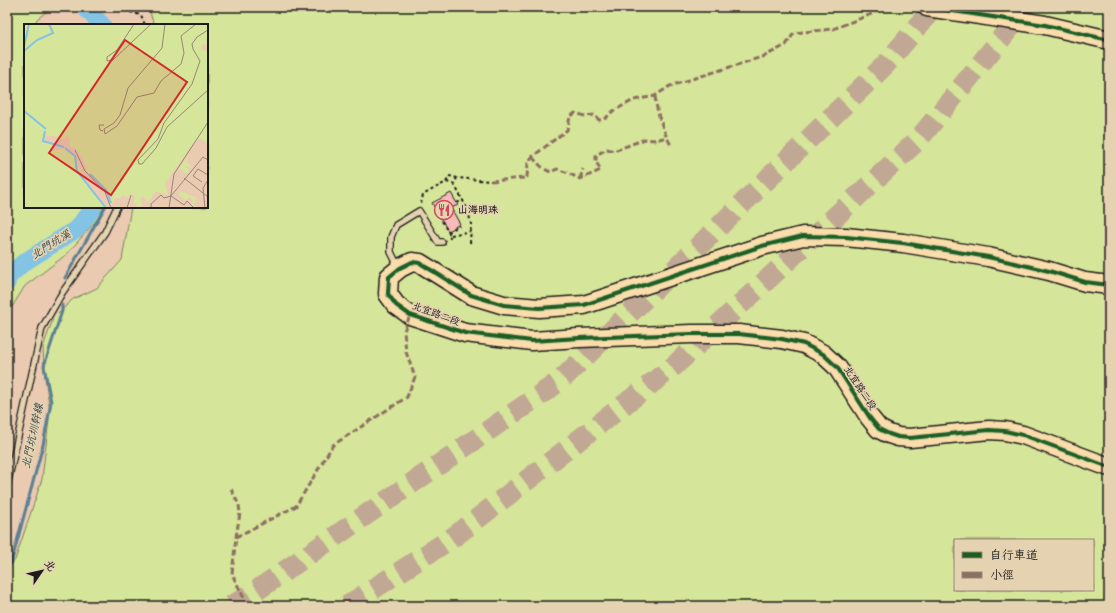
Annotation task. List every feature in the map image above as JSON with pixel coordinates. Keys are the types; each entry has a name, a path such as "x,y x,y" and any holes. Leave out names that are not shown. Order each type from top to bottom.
{"main road":[{"path":"927,7 1045,25 1109,40"},
{"path":"400,268 412,262 420,263 471,295 504,306 539,308 584,305 762,246 803,236 839,237 903,243 988,257 1049,271 1085,282 1109,286"},
{"name":"北宜路二段","path":"400,268 389,278 388,294 396,305 410,315 465,333 532,341 692,334 739,334 782,339 804,344 823,354 837,367 870,418 880,429 889,434 898,437 910,438 989,430 1005,431 1023,435 1109,467"}],"lane":[{"path":"7,486 42,328 62,293 105,232 117,208"},
{"path":"400,268 391,252 391,237 396,225 419,211 438,242 444,243"}],"path":[{"path":"120,7 122,10 141,15 145,24"},
{"path":"419,211 423,195 446,182 450,176 491,181"},
{"path":"454,184 457,178"},
{"path":"446,182 454,184 468,210 471,224 470,244"},
{"path":"457,203 463,200"},
{"path":"442,221 451,235"},
{"path":"448,232 459,226 458,224"},
{"path":"444,243 451,235 471,231"}],"green space":[{"path":"7,7 52,7 36,20 38,24 24,24 24,208 104,208 100,216 67,254 25,286 7,315"},
{"path":"150,7 1109,7 1109,606 7,606 7,570 15,560 42,479 50,411 44,371 43,347 53,319 73,299 97,288 122,260 131,208 208,208 208,24 154,24"}],"building":[{"name":"山海明珠","path":"451,193 458,205 451,208 460,224 448,231 432,203"}],"waterway":[{"name":"北門坑溪","path":"85,7 101,24"},
{"name":"北門坑溪","path":"7,282 8,277 23,263 78,228 92,208"},
{"name":"北門坑圳幹線","path":"65,278 104,208"},
{"name":"北門坑圳幹線","path":"7,570 12,560 43,445 51,402 44,366 62,311 62,305"}],"tunnel":[{"path":"231,606 250,595 560,381 886,64 934,7"},
{"path":"347,606 455,536 674,366 918,140 1027,7"}],"marked path":[{"path":"491,181 527,177 528,163 532,157 567,130 570,117 575,113 585,116 594,115 599,120 606,118 613,111 634,100 655,96 670,86 765,56 786,45 794,33 833,29 874,13 881,7"},
{"path":"655,96 661,122 672,147"},
{"path":"532,157 548,171 551,172 557,169 580,179 601,170 596,162 596,155 607,149 614,151 645,139 655,140 667,137"},
{"path":"580,179 583,169"},
{"path":"236,537 296,506 333,445 407,397 415,377 406,352 404,331 410,315"},
{"path":"231,489 239,505 240,513 232,574 248,606"}],"cycle path":[{"path":"927,7 1045,25 1109,40"},
{"path":"1109,285 1085,282 1049,271 988,257 903,243 846,237 803,236 762,246 584,305 539,308 504,305 471,295 420,263 412,262 400,268 389,277 388,294 396,305 410,315 465,333 532,341 692,334 739,334 782,339 804,344 823,354 837,367 870,418 879,429 889,434 898,437 910,438 989,430 1005,431 1023,435 1109,467"}],"place":[{"name":"山海明珠","path":"444,210"}]}
